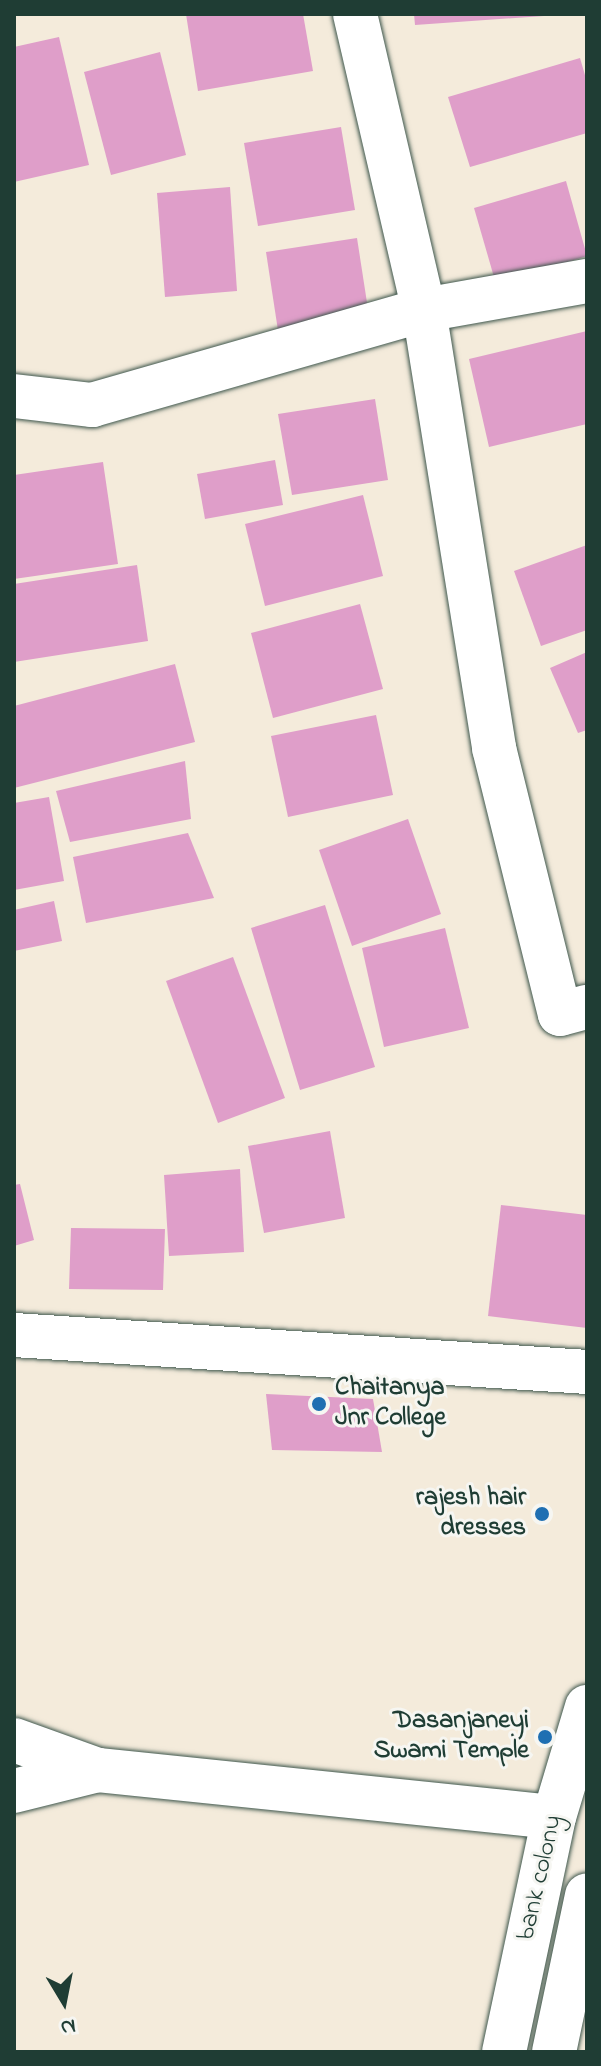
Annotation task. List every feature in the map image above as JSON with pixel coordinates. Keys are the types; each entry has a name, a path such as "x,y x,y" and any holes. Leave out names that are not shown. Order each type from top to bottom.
{"street":[{"path":"355,14 424,310 494,748 560,1014 587,1007"},
{"path":"14,396 92,405 424,310 587,281"},
{"path":"14,1335 587,1372"},
{"name":"bank colony","path":"504,2052 554,1817 577,1774 587,1707"},
{"path":"14,1740 98,1770 554,1817"},
{"path":"14,1791 98,1770"},
{"path":"554,2052 587,1895"}],"building":[{"path":"186,14 303,14 313,71 198,91"},
{"path":"414,14 544,14 544,16 415,25"},
{"path":"59,37 89,165 14,182 14,47"},
{"path":"160,52 186,155 111,175 84,72"},
{"path":"580,58 587,82 587,133 470,167 448,97"},
{"path":"341,127 355,210 258,226 244,143"},
{"path":"566,181 587,256 496,284 474,208"},
{"path":"230,187 237,291 165,297 157,193"},
{"path":"357,238 370,322 279,337 266,252"},
{"path":"587,331 587,424 489,447 469,359"},
{"path":"375,399 388,480 292,495 278,414"},
{"path":"275,460 283,505 205,519 197,474"},
{"path":"103,462 118,564 14,579 14,475"},
{"path":"363,495 383,576 265,606 245,524"},
{"path":"587,545 587,630 541,646 514,571"},
{"path":"137,565 148,641 14,662 14,584"},
{"path":"360,604 383,689 273,718 251,633"},
{"path":"587,652 587,730 578,733 550,668"},
{"path":"175,664 195,742 14,788 14,706"},
{"path":"376,715 393,795 288,817 271,736"},
{"path":"185,761 191,819 70,842 56,791"},
{"path":"49,797 64,881 14,890 14,803"},
{"path":"408,819 441,914 352,946 319,850"},
{"path":"188,833 214,898 86,923 73,857"},
{"path":"54,901 62,941 14,951 14,910"},
{"path":"325,905 375,1067 300,1090 251,928"},
{"path":"445,928 469,1028 384,1047 362,948"},
{"path":"233,957 285,1098 218,1123 166,981"},
{"path":"330,1131 345,1218 264,1233 248,1146"},
{"path":"240,1169 244,1252 169,1256 164,1175"},
{"path":"20,1184 34,1240 14,1246 14,1185"},
{"path":"501,1205 587,1215 587,1328 488,1316"},
{"path":"71,1228 165,1229 163,1290 69,1289"},
{"name":"Chaitanya Jnr College","path":"266,1394 373,1399 382,1452 272,1450"}],"place":[{"name":"Chaitanya Jnr College","path":"319,1404"},
{"name":"rajesh hair dresses","path":"542,1514"},
{"name":"Dasanjaneyi Swami Temple","path":"545,1737"}]}
